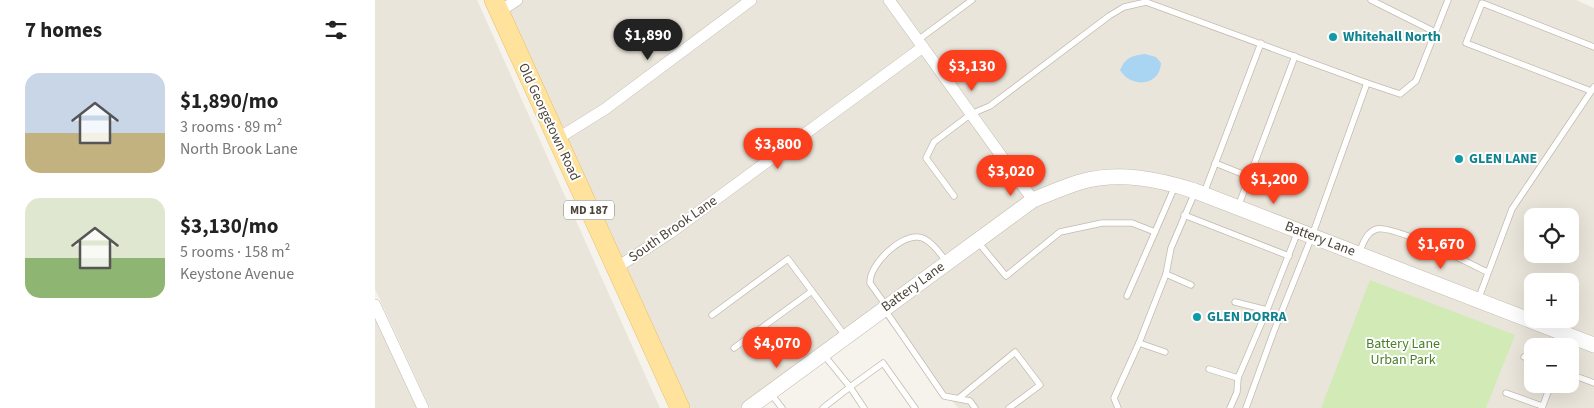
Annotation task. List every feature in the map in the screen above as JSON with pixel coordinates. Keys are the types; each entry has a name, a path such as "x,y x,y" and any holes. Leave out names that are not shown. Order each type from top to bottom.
{"main road":[{"name":"Old Georgetown Road","path":"496,6 680,408"}],"street":[{"path":"496,6 517,0"},
{"path":"557,138 605,109 751,0"},
{"path":"889,0 1033,200"},
{"name":"South Brook Lane","path":"616,268 670,233 920,43"},
{"name":"Battery Lane","path":"749,408 1033,200 1081,182 1119,176 1147,178 1199,193 1477,300 1568,338 1594,344"},
{"path":"375,305 423,408"}],"lane":[{"path":"920,43 972,0"},
{"path":"1371,0 1435,32"},
{"path":"953,196 926,158 934,142 971,114 990,106 1109,16 1124,7 1146,2 1400,94 1416,81 1448,0"},
{"path":"1477,300 1513,208 1593,89 1466,43 1482,3 1594,47"},
{"path":"1118,408 1114,398 1139,343 1165,274 1171,248 1185,215 1215,164 1261,43"},
{"path":"1238,207 1295,56"},
{"path":"1246,408 1274,331 1305,234 1367,83"},
{"path":"1215,164 1250,177"},
{"path":"1127,296 1176,185"},
{"path":"1185,215 1289,256"},
{"path":"977,240 1006,276 1060,232 1102,224 1132,223 1155,232"},
{"path":"1358,254 1368,234 1377,229 1391,229 1487,272"},
{"path":"1230,408 1237,392 1238,378 1289,256 1305,234"},
{"path":"947,262 930,244 918,237 911,238 897,245 883,256 876,264 870,283 944,396 970,401 975,408"},
{"path":"712,315 788,259 846,337"},
{"path":"1165,274 1191,285"},
{"path":"734,348 812,291"},
{"path":"1235,302 1267,310"},
{"path":"1139,343 1165,352"},
{"path":"959,398 1015,352 1040,385 1009,408"},
{"path":"823,354 864,408"},
{"path":"823,408 883,363 915,408"},
{"path":"1209,369 1238,378"},
{"path":"1579,377 1594,383"},
{"path":"770,393 782,408"},
{"path":"1506,393 1542,407 1547,393"}],"shaded area":[{"path":"375,0 477,0 660,408 430,408 375,289"},
{"path":"494,0 1576,0 1594,8 1594,408 958,408 880,312 749,408 680,408"},
{"path":"375,317 417,408 375,408"}],"green space":[{"name":"Battery Lane Urban Park","path":"1370,280 1515,335 1486,408 1321,408"}],"water":[{"path":"1145,54 1156,57 1161,63 1156,77 1144,82 1130,80 1120,70 1124,62"}],"place":[{"name":"Whitehall North","path":"1333,37"},
{"name":"GLEN LANE","path":"1459,159"},
{"name":"GLEN DORRA","path":"1197,317"}]}
